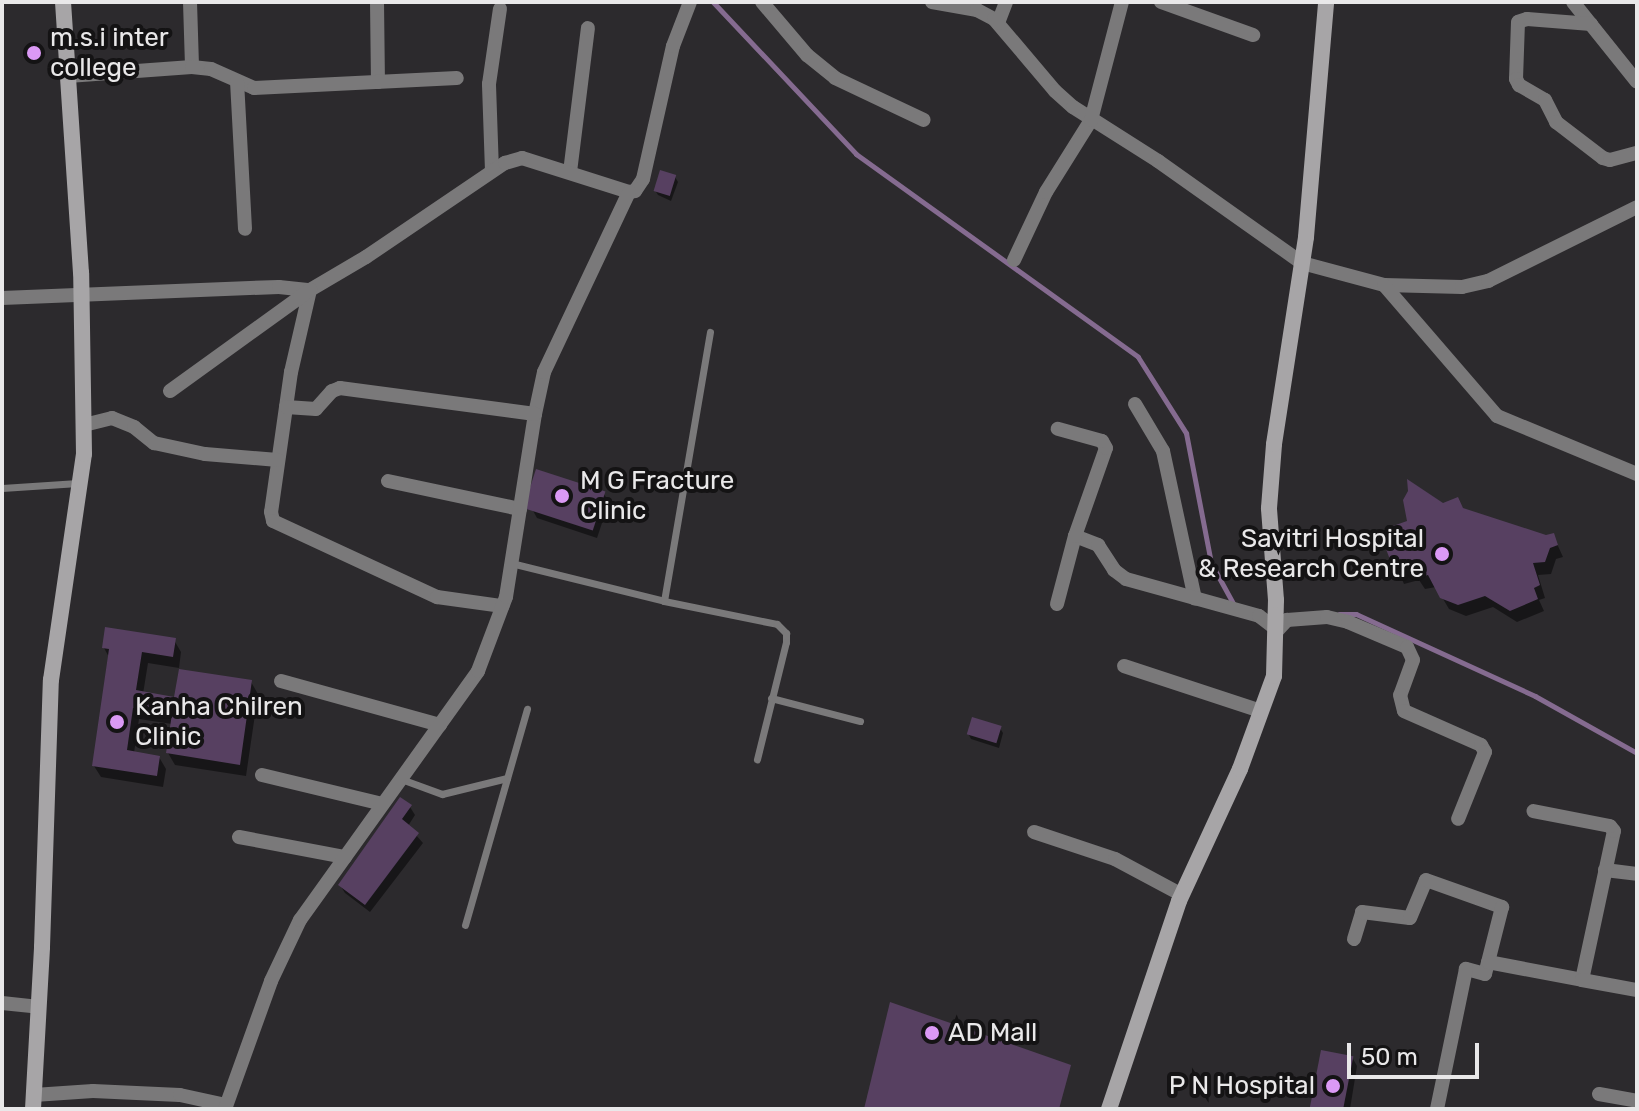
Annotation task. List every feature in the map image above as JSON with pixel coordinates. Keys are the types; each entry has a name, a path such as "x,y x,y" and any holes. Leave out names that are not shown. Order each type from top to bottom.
{"main road":[{"path":"33,1102 51,680 80,483 84,425 81,292 63,2"},
{"path":"1109,1109 1182,895 1240,769 1274,676 1275,625 1269,508 1274,444 1302,263 1326,2"}],"street":[{"path":"190,2 192,67"},
{"path":"377,2 378,82"},
{"path":"170,391 310,290 366,257 492,171 522,158 629,192 635,191 643,179 673,46 690,2"},
{"path":"762,2 807,55 835,78 924,120"},
{"path":"932,2 977,10 998,23 1055,91 1091,120 1158,161 1302,263 1384,285 1462,287 1488,281 1637,207"},
{"path":"998,23 1006,2"},
{"path":"1014,260 1046,192 1091,120 1122,2"},
{"path":"1161,2 1253,35"},
{"path":"1573,2 1637,82"},
{"path":"492,171 489,84 500,9"},
{"path":"1591,24 1527,19 1518,22 1516,79 1519,85 1545,100 1556,122 1603,158 1610,160 1637,153"},
{"path":"570,172 588,28"},
{"path":"68,76 192,67 211,69 254,88 457,78"},
{"path":"237,81 245,229"},
{"path":"33,1102 93,1091 180,1095 225,1107 271,981 300,920 478,671 502,606 544,372 629,192"},
{"path":"1384,285 1497,416 1637,474"},
{"path":"2,298 81,292 279,287 310,290"},
{"path":"310,290 278,460 271,512 278,525 437,597 502,606"},
{"path":"286,407 316,409 332,391 340,388 535,414"},
{"path":"1135,404 1163,451 1195,599"},
{"path":"84,425 112,418 134,427 154,443 205,454 278,460"},
{"path":"1057,604 1075,536 1106,448 1102,441 1058,429"},
{"path":"388,481 520,509"},
{"path":"1075,536 1098,545 1114,570 1126,579 1259,616 1275,625 1287,620 1327,617 1348,622 1407,647 1413,660 1400,695 1404,711 1481,745 1485,752 1458,819"},
{"path":"1124,666 1261,711"},
{"path":"281,681 440,725"},
{"path":"262,775 383,804"},
{"path":"1533,811 1610,826 1615,837 1582,980"},
{"path":"1034,832 1115,859 1182,895"},
{"path":"239,837 345,857"},
{"path":"1605,870 1637,874"},
{"path":"1354,939 1362,912 1410,918 1426,880 1502,907 1485,974 1466,969 1437,1109"},
{"path":"1488,962 1637,990"},
{"path":"2,1003 39,1007"},
{"path":"1599,1094 1637,1101"}],"lane":[{"path":"664,601 710,332"},
{"path":"2,488 80,483"},
{"path":"511,563 664,601 777,624 782,628 786,642 757,759"},
{"path":"771,698 860,721"},
{"path":"465,925 527,709"},
{"path":"401,779 442,794 507,778"}],"building":[{"path":"660,170 676,175 670,196 654,191"},
{"path":"536,469 605,492 593,531 523,508"},
{"path":"1407,479 1443,503 1458,497 1463,508 1546,535 1554,533 1558,545 1550,548 1545,562 1533,563 1540,585 1534,588 1538,599 1510,611 1485,596 1458,605 1440,598 1428,575 1416,578 1413,569 1395,573 1383,541 1396,537 1393,526 1407,521 1403,500 1408,491"},
{"path":"105,627 176,638 173,657 142,652 136,690 174,697 179,669 252,680 240,765 166,753 172,714 133,708 127,750 160,756 157,776 92,766 109,649 102,648"},
{"path":"972,717 1002,726 996,743 967,734"},
{"path":"400,797 412,805 402,819 419,833 365,905 338,885"},
{"name":"AD Mall","path":"890,1002 1071,1065 1059,1109 864,1109"},
{"path":"1321,1050 1353,1056 1343,1109 1310,1109"}],"waterway":[{"path":"713,2 856,154 1138,357 1186,433 1211,563 1234,605"},
{"path":"1339,614 1356,614 1535,696 1637,753"}],"place":[{"name":"m.s.i inter college","path":"34,53"},
{"name":"M G Fracture Clinic","path":"562,496"},
{"name":"Savitri Hospital & Research Centre","path":"1442,554"},
{"name":"Kanha Chilren Clinic","path":"117,722"},
{"name":"AD Mall","path":"932,1033"},
{"name":"P N Hospital","path":"1333,1086"}]}
